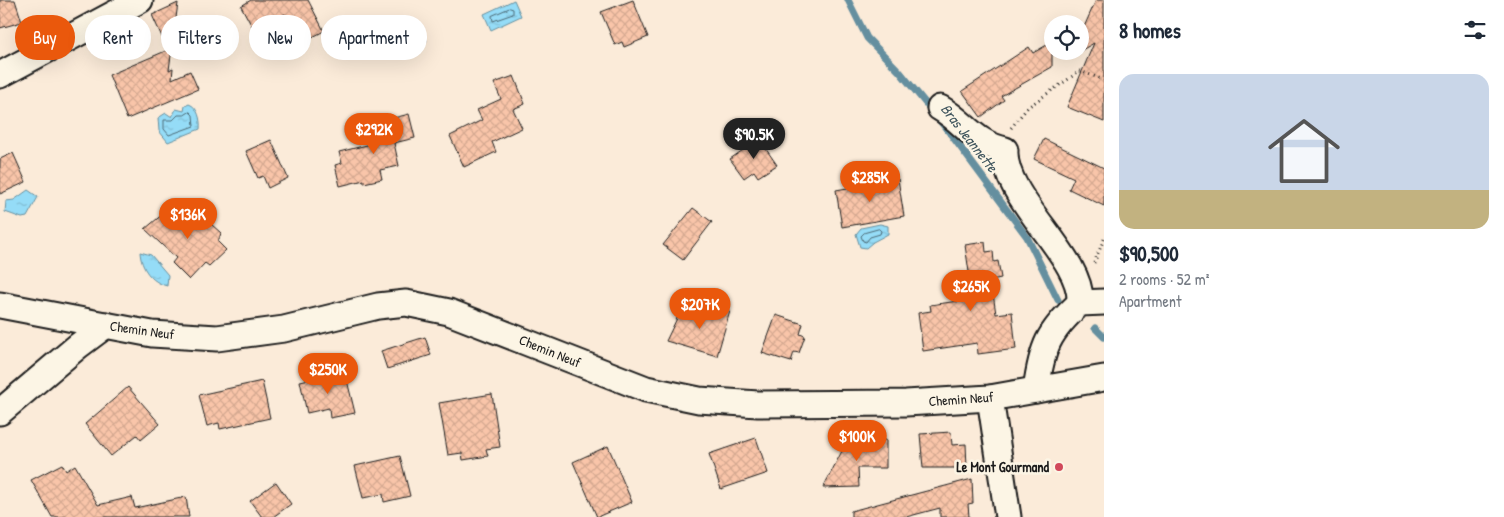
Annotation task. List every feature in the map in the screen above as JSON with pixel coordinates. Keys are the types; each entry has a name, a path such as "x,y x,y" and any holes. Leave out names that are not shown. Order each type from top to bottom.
{"street":[{"path":"0,75 140,0"},
{"path":"940,108 957,119 979,140 1005,150 1004,160 1012,181 1078,284 1092,302 1051,333 1039,367 1036,390"},
{"name":"Chemin Neuf","path":"0,306 152,334 217,338 284,330 378,306 406,303 449,312 646,389 699,400 758,404 906,403 990,398 1104,378"},
{"path":"0,412 78,346 106,325"},
{"path":"990,398 1008,517"}],"path":[{"path":"1005,150 1006,136 1028,107 1074,74 1080,71 1088,72 1104,80"}],"water":[{"path":"514,0 521,16 491,30 484,14"},
{"path":"189,104 195,108 198,114 200,129 168,142 159,131 158,118 166,113 172,117 176,109 184,111 185,106"},
{"path":"28,190 38,197 27,217 22,218 5,212 6,201 14,200"},
{"path":"880,224 888,226 888,234 866,248 860,247 856,234 861,228"},
{"path":"140,252 151,255 168,275 167,286 156,281 148,274 142,264"}],"building":[{"path":"0,0 15,0 20,15 15,15 15,24 0,28"},
{"path":"251,0 308,0 321,25 321,33 311,38 311,15 249,15 249,21 241,6"},
{"path":"633,0 648,37 624,47 622,42 615,45 601,12"},
{"path":"1096,0 1104,0 1104,122 1067,107 1087,60 1089,60 1094,43 1089,46 1089,16"},
{"path":"178,3 176,15 161,15 161,35 152,15"},
{"path":"1029,47 1033,53 1044,47 1044,60 1052,60 1052,67 1001,96 1004,100 981,117 962,91"},
{"path":"161,53 161,60 170,60 169,70 173,68 172,79 190,71 198,89 127,119 109,75 144,60 151,60 151,57"},
{"path":"514,76 525,104 513,109 522,128 492,142 496,152 464,167 450,136 482,120 477,110 501,99 494,83"},
{"path":"409,114 415,138 394,143 399,166 380,170 382,179 364,183 364,180 340,186 335,165 342,163 339,152 391,139 386,120"},
{"path":"759,139 777,165 758,177 754,171 744,178 730,159"},
{"path":"1044,139 1104,168 1104,206 1069,189 1074,178 1034,159"},
{"path":"271,140 288,178 268,188 263,176 258,178 246,151"},
{"path":"13,153 26,182 0,194 0,159"},
{"path":"898,179 904,216 842,227 836,190"},
{"path":"192,207 221,233 218,242 226,250 209,266 205,263 189,280 172,263 176,258 145,229 170,208 178,218"},
{"path":"693,208 712,222 683,260 663,245"},
{"path":"985,242 986,252 993,251 994,262 998,261 1001,278 991,280 996,314 1012,312 1016,349 978,354 977,343 923,351 918,313 931,311 930,305 973,299 965,245"},
{"path":"710,304 730,311 717,356 666,341 681,310 707,317"},
{"path":"776,315 803,324 800,334 805,336 799,353 794,352 791,362 762,353"},
{"path":"425,337 431,355 387,369 381,351"},
{"path":"345,372 355,413 330,418 329,408 307,413 300,381"},
{"path":"262,381 270,418 220,429 219,423 207,426 199,395"},
{"path":"128,387 160,424 141,440 137,435 111,456 85,424"},
{"path":"492,394 500,447 486,449 488,456 463,460 462,453 448,455 439,403"},
{"path":"951,432 952,445 966,444 967,468 923,468 920,434"},
{"path":"756,438 768,473 721,489 709,454"},
{"path":"844,440 886,440 886,468 858,468 859,487 823,488 842,451"},
{"path":"608,446 632,502 597,517 573,462"},
{"path":"400,456 410,496 384,502 383,494 363,498 355,466"},
{"path":"62,464 66,471 75,465 98,505 132,497 135,508 186,497 189,517 52,517 31,480"},
{"path":"972,479 973,503 968,504 969,517 940,517 940,508 906,517 851,517 851,511"},
{"path":"276,482 291,504 273,517 262,517 250,501"}],"waterway":[{"name":"Bras Jeannette","path":"848,0 867,38 900,72 949,132 1027,237 1058,300"},
{"name":"Bras Jeannette","path":"1095,328 1104,337"}],"place":[{"name":"Le Mont Gourmand","path":"1059,467"}]}
